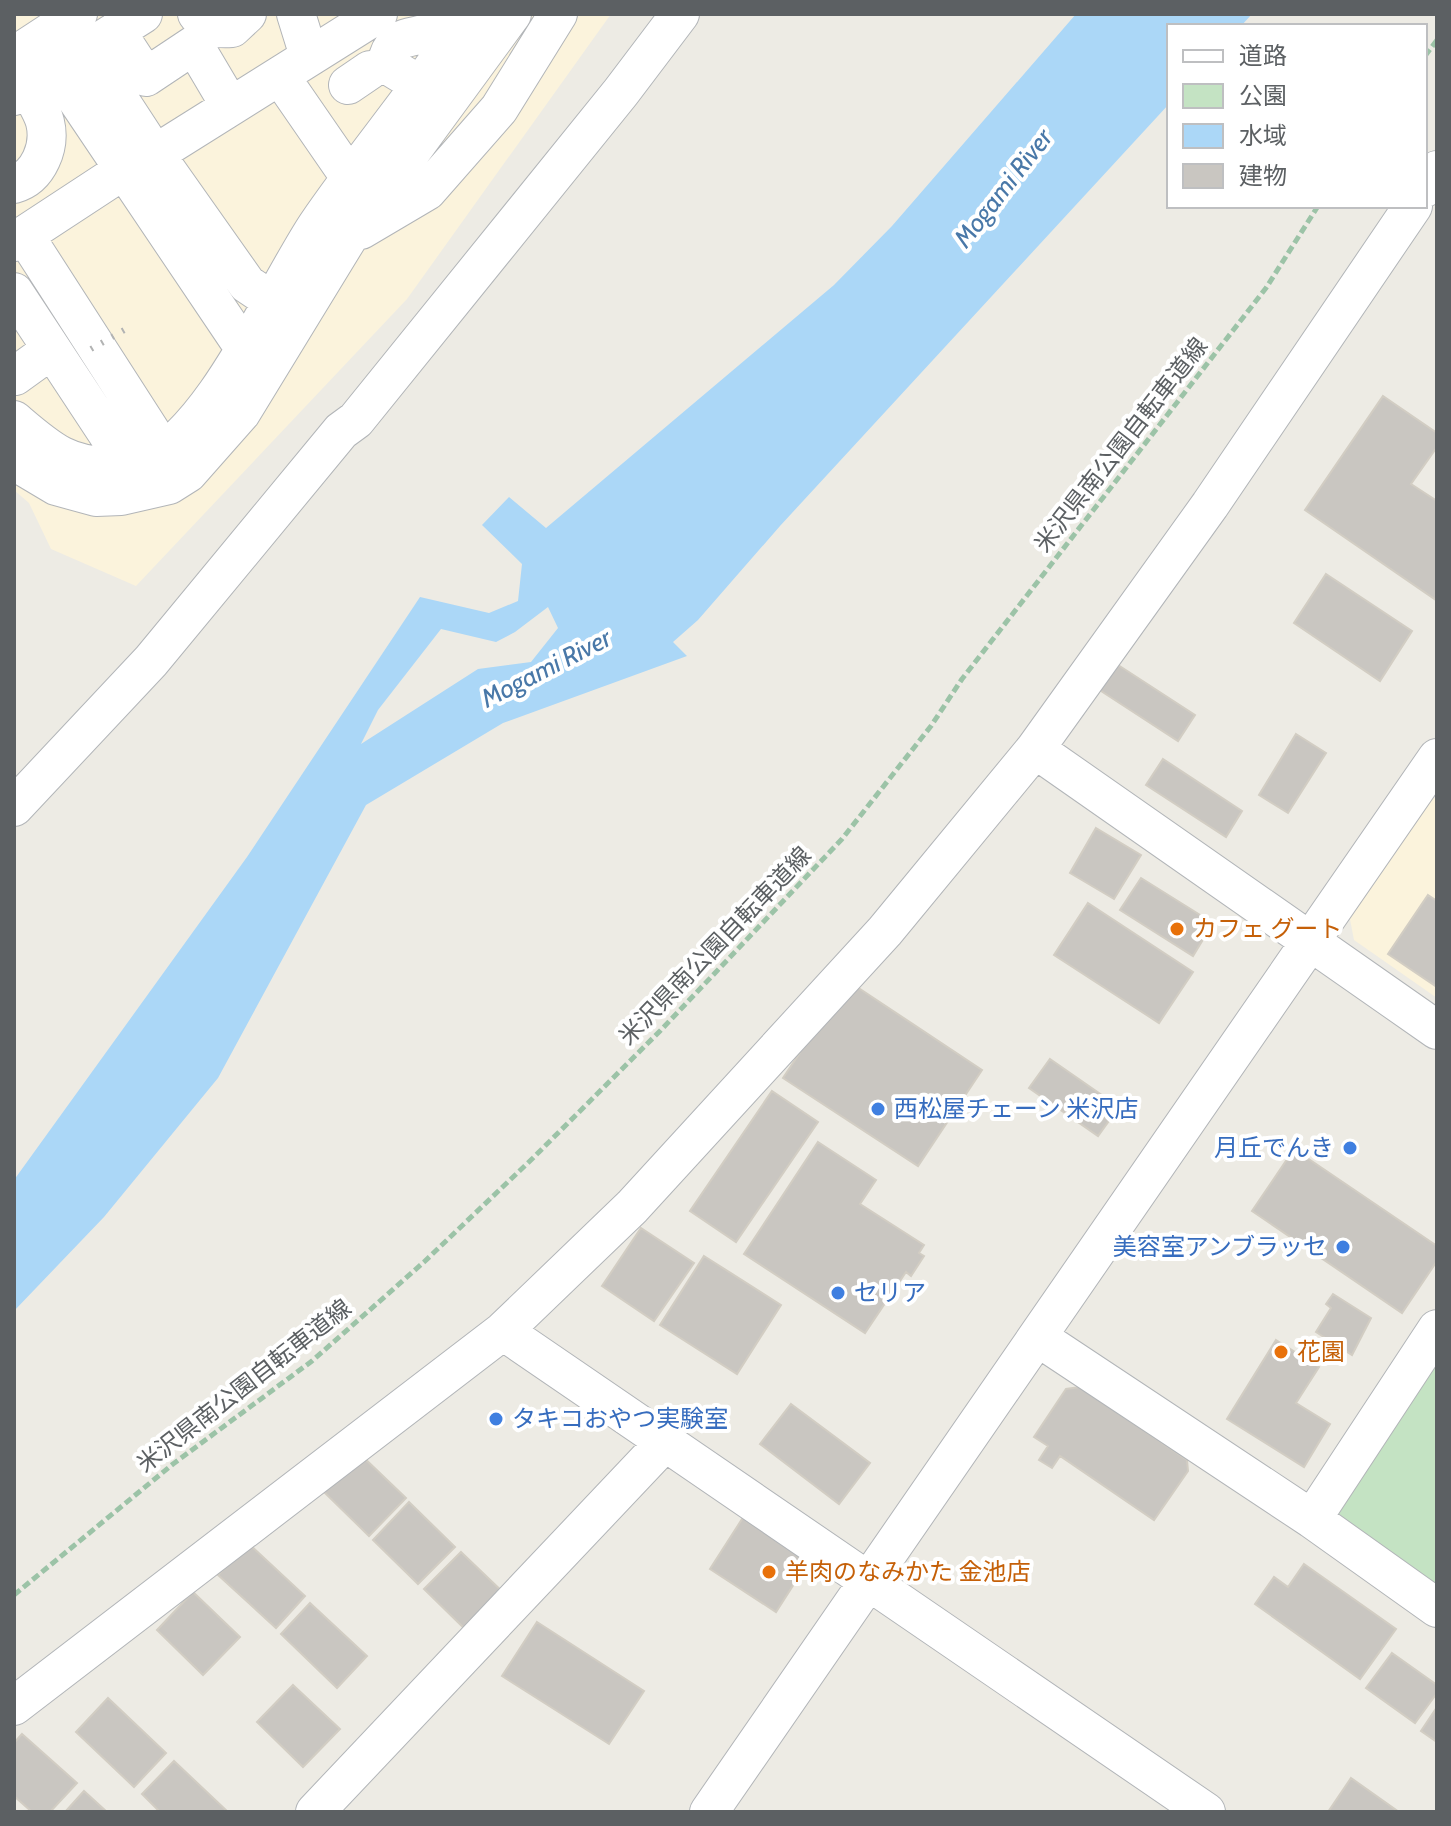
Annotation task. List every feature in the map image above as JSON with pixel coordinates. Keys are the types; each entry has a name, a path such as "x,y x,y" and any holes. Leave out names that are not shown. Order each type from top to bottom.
{"street":[{"path":"14,184 25,181 38,167 45,148 45,122 78,14"},
{"path":"197,14 204,24 216,29 232,28 247,14"},
{"path":"410,100 388,57 392,46 399,40 431,33 442,26 447,14"},
{"path":"14,420 53,452 83,466 142,463 174,443 216,395 316,226 442,57 469,14"},
{"path":"14,446 59,477 100,486 167,472 184,459 230,404 331,231 496,14"},
{"path":"14,461 56,486 96,497 121,496 169,485 188,473 241,413 348,238 512,14"},
{"path":"348,238 427,191 499,109 558,14"},
{"path":"14,807 151,661 341,431 356,420 621,92 680,14"},
{"path":"138,155 360,19"},
{"path":"138,155 280,76 360,19"},
{"path":"360,19 359,78 410,100"},
{"path":"174,443 25,232 223,94 301,28 360,19"},
{"path":"64,56 146,77 194,45 223,94"},
{"path":"64,56 258,325"},
{"path":"280,76 330,131 351,179"},
{"path":"138,155 247,284 258,325"},
{"path":"14,1706 503,1331 632,1207 885,931 1035,749 1210,505 1412,208"},
{"path":"14,292 128,465"},
{"path":"15,376 51,350"},
{"path":"1035,749 1437,1030"},
{"path":"709,1812 1437,758"},
{"path":"1312,1519 1437,1329"},
{"path":"503,1331 1206,1812"},
{"path":"1039,1338 1312,1519 1437,1608"},
{"path":"315,1812 665,1442"}],"path":[{"name":"米沢県南公園自転車道線","path":"14,1595 173,1464 312,1361 424,1262 660,1031 842,839 931,726 962,679 1266,288 1317,208"}],"shaded area":[{"path":"14,14 611,14 407,299 136,586 51,549 29,503 14,490"},
{"path":"1431,796 1437,800 1437,998 1354,940 1348,909"}],"green space":[{"path":"1437,1347 1437,1594 1323,1515"}],"water":[{"name":"Mogami River","path":"1076,14 1252,14 1243,24 1167,24 1167,106 780,526 698,620 673,642 687,656 503,723 366,805 218,1078 104,1217 14,1311 14,1180 247,857 420,597 489,613 518,601 522,564 482,525 509,497 546,528 834,285 892,226","holes":["548,607 558,628 531,662 478,669 361,744 378,710 441,629 496,642"]}],"building":[{"path":"1383,396 1437,433 1437,447 1411,484 1437,501 1436,600 1305,510"},
{"path":"1326,574 1412,631 1380,681 1294,623"},
{"path":"1115,663 1195,715 1178,741 1098,689"},
{"path":"1296,734 1326,753 1288,813 1259,795"},
{"path":"1163,759 1242,811 1226,837 1146,785"},
{"path":"1096,828 1141,855 1114,899 1070,873"},
{"path":"1141,878 1213,923 1193,956 1120,910"},
{"path":"1428,895 1437,901 1437,987 1388,954"},
{"path":"1088,903 1193,972 1159,1023 1054,955"},
{"path":"848,981 982,1070 918,1166 783,1078"},
{"path":"1050,1059 1119,1107 1098,1136 1029,1088"},
{"path":"772,1091 818,1122 736,1242 690,1211"},
{"path":"818,1142 876,1180 860,1204 924,1245 919,1253 924,1256 911,1276 906,1272 865,1333 744,1254"},
{"path":"1294,1149 1437,1246 1437,1261 1402,1313 1252,1211"},
{"path":"641,1228 694,1263 654,1321 602,1286"},
{"path":"704,1256 781,1305 737,1374 660,1325"},
{"path":"1333,1294 1371,1318 1352,1355 1316,1332 1331,1308 1326,1304"},
{"path":"1276,1340 1319,1367 1296,1403 1330,1424 1304,1467 1227,1419"},
{"path":"1080,1387 1187,1460 1188,1471 1154,1520 1060,1456 1052,1468 1039,1460 1048,1446 1034,1437 1066,1389"},
{"path":"791,1404 870,1463 839,1504 760,1444"},
{"path":"360,1454 406,1498 369,1536 323,1491"},
{"path":"409,1502 455,1547 418,1584 373,1540"},
{"path":"744,1516 810,1559 776,1612 710,1569"},
{"path":"248,1543 305,1596 276,1628 218,1575"},
{"path":"461,1552 507,1596 470,1634 424,1589"},
{"path":"1304,1564 1396,1629 1360,1679 1255,1604 1274,1577 1288,1587"},
{"path":"193,1592 240,1637 203,1675 157,1630"},
{"path":"310,1603 367,1656 337,1688 281,1634"},
{"path":"537,1622 644,1691 609,1744 502,1676"},
{"path":"1392,1653 1437,1685 1437,1693 1415,1723 1366,1688"},
{"path":"293,1685 340,1729 303,1767 257,1722"},
{"path":"108,1698 166,1753 134,1787 76,1732"},
{"path":"1437,1707 1437,1742 1421,1731"},
{"path":"22,1734 77,1783 50,1812 32,1812 14,1796 14,1743"},
{"path":"174,1761 228,1812 160,1812 142,1794"},
{"path":"1351,1778 1399,1812 1328,1812"},
{"path":"84,1791 107,1812 65,1812"}],"railway":[{"path":"91,349 126,329"}],"place":[{"name":"カフェ グート","path":"1177,929"},
{"name":"西松屋チェーン 米沢店","path":"878,1109"},
{"name":"月丘でんき","path":"1350,1148"},
{"name":"美容室アンブラッセ","path":"1343,1247"},
{"name":"セリア","path":"838,1293"},
{"name":"花園","path":"1281,1352"},
{"name":"タキコおやつ実験室","path":"496,1419"},
{"name":"羊肉のなみかた 金池店","path":"769,1572"}]}
